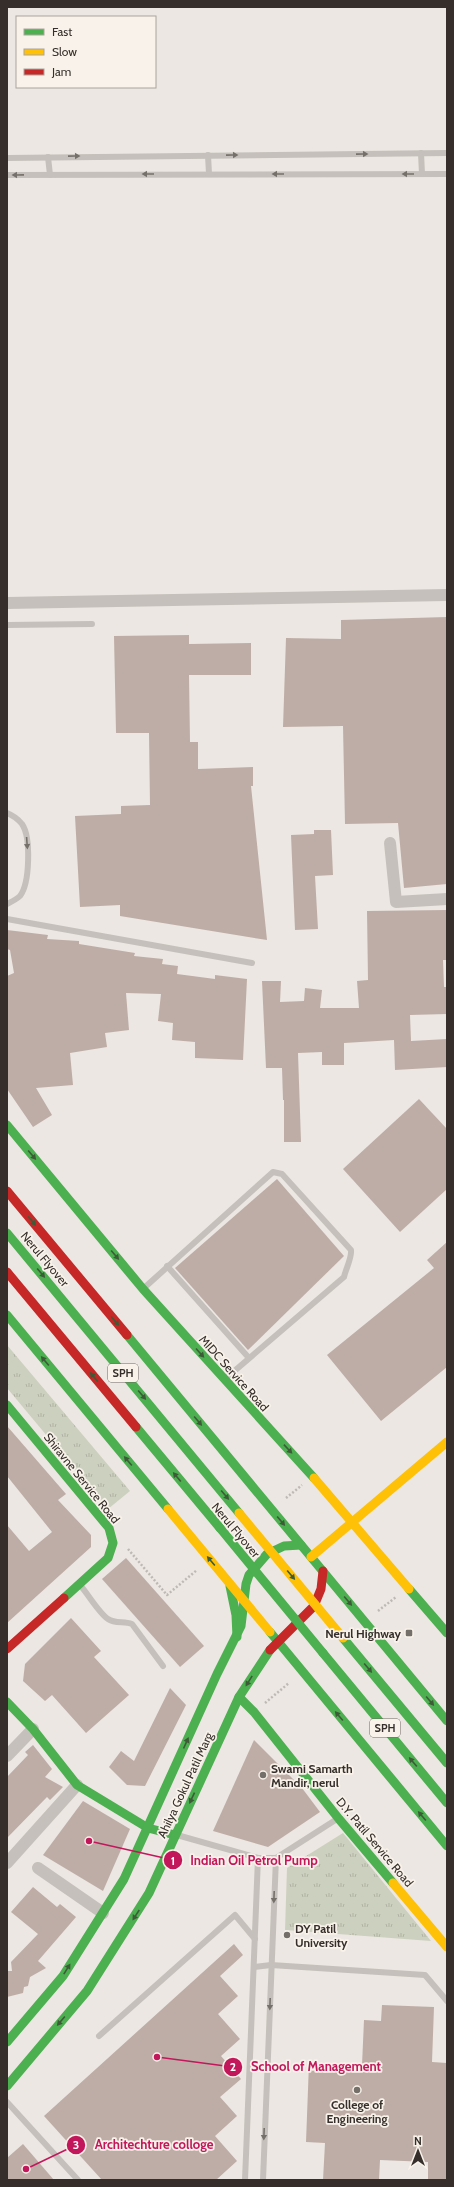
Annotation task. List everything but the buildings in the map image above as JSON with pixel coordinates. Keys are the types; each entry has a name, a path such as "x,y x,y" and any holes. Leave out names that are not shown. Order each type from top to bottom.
{"main road":[{"name":"MIDC Service Road","path":"7,1125 143,1289 224,1380 313,1476 447,1633"},
{"path":"7,1191 447,1721"},
{"name":"Nerul Flyover","path":"7,1232 447,1764"},
{"name":"Nerul Flyover","path":"7,1272 447,1803"},
{"path":"7,1315 447,1846"},
{"name":"Shiravne Service Road","path":"7,1405 109,1528 113,1543 108,1558 7,1649"},
{"path":"311,1557 447,1442"},
{"name":"Ahilya Gokul Patil Marg","path":"7,2042 63,1976 124,1879 217,1674 241,1626 246,1584 260,1560 275,1550 294,1545 301,1545"},
{"name":"Ahilya Gokul Patil Marg","path":"7,2086 87,1991 149,1893 239,1697 260,1663 278,1641 308,1613 318,1598 323,1580 323,1571"},
{"path":"229,1583 236,1615 236,1636"},
{"path":"267,1628 283,1627 300,1619"},
{"path":"260,1663 279,1661 290,1664 303,1672"},
{"name":"D.Y. Patil Service Road","path":"239,1697 254,1712 339,1819 447,1947"},
{"path":"7,1702 33,1729 77,1785 148,1828 175,1835"}],"street":[{"path":"7,602 447,595"},
{"path":"390,843 396,902 447,899"},
{"path":"7,1756 33,1729"},
{"path":"7,1863 77,1785"},
{"path":"38,1868 103,1913"}],"lane":[{"path":"421,153 422,174"},
{"path":"7,158 447,153"},
{"path":"208,155 209,174"},
{"path":"48,157 50,174"},
{"path":"7,175 447,174"},
{"path":"7,625 92,624"},
{"path":"7,813 22,824 27,836 28,862 26,881 20,896 7,904"},
{"path":"7,919 252,963"},
{"path":"143,1289 273,1172 282,1174 351,1250 351,1255 348,1260 344,1277 224,1380"},
{"path":"167,1266 249,1358"},
{"path":"79,1584 108,1619 116,1622 126,1621 132,1624 163,1666"},
{"path":"175,1835 258,1858 276,1858 339,1819"},
{"path":"245,2180 258,1858"},
{"path":"263,2180 276,1858"},
{"path":"99,2036 235,1915 255,1938"},
{"path":"254,1967 271,1965 425,1975 447,2001"},
{"path":"7,2102 78,2180"}],"path":[{"path":"272,1510 313,1476"},
{"path":"124,1544 167,1595 210,1559"},
{"path":"375,1614 408,1587"},
{"path":"254,1712 293,1680"}],"green space":[{"path":"7,1345 130,1491 108,1509 7,1388"},
{"path":"343,1833 431,1941 285,1930 287,1868"}],"traffic: fast":[{"path":"7,1125 143,1289 314,1478"},
{"path":"7,1233 239,1513"},
{"path":"7,1315 168,1509"},
{"path":"127,1335 447,1721"},
{"path":"7,1405 109,1528 113,1543 108,1558 64,1598"},
{"path":"136,1427 220,1528"},
{"path":"220,1528 323,1653"},
{"path":"7,2042 63,1976 124,1879 217,1674 241,1626 246,1584 249,1575 267,1554 284,1546 301,1545"},
{"path":"230,1586 236,1615 237,1637"},
{"path":"409,1589 447,1633"},
{"path":"270,1632 447,1846"},
{"path":"343,1638 447,1763"},
{"path":"7,2086 87,1991 149,1893 239,1697 270,1650"},
{"path":"323,1653 447,1803"},
{"path":"239,1697 254,1712 339,1819 393,1883"},
{"path":"7,1702 33,1729 77,1785 148,1828 175,1835"}],"traffic: slow":[{"path":"311,1557 447,1442"},
{"path":"314,1478 409,1589"},
{"path":"168,1509 270,1632"},
{"path":"239,1513 343,1638"},
{"path":"393,1883 447,1947"}],"traffic: jam":[{"path":"7,1191 127,1335"},
{"path":"7,1272 136,1427"},
{"path":"270,1650 314,1606 321,1589 323,1571"},
{"path":"7,1649 64,1598"}],"place":[{"name":"Nerul Highway","path":"409,1633"},
{"name":"Swami Samarth Mandir, nerul","path":"263,1775"},
{"name":"Indian Oil Petrol Pump","path":"89,1841"},
{"name":"DY Patil University","path":"287,1935"},
{"name":"School of Management","path":"157,2057"},
{"name":"College of Engineering","path":"357,2090"},
{"name":"Architechture colloge","path":"26,2169"}]}
